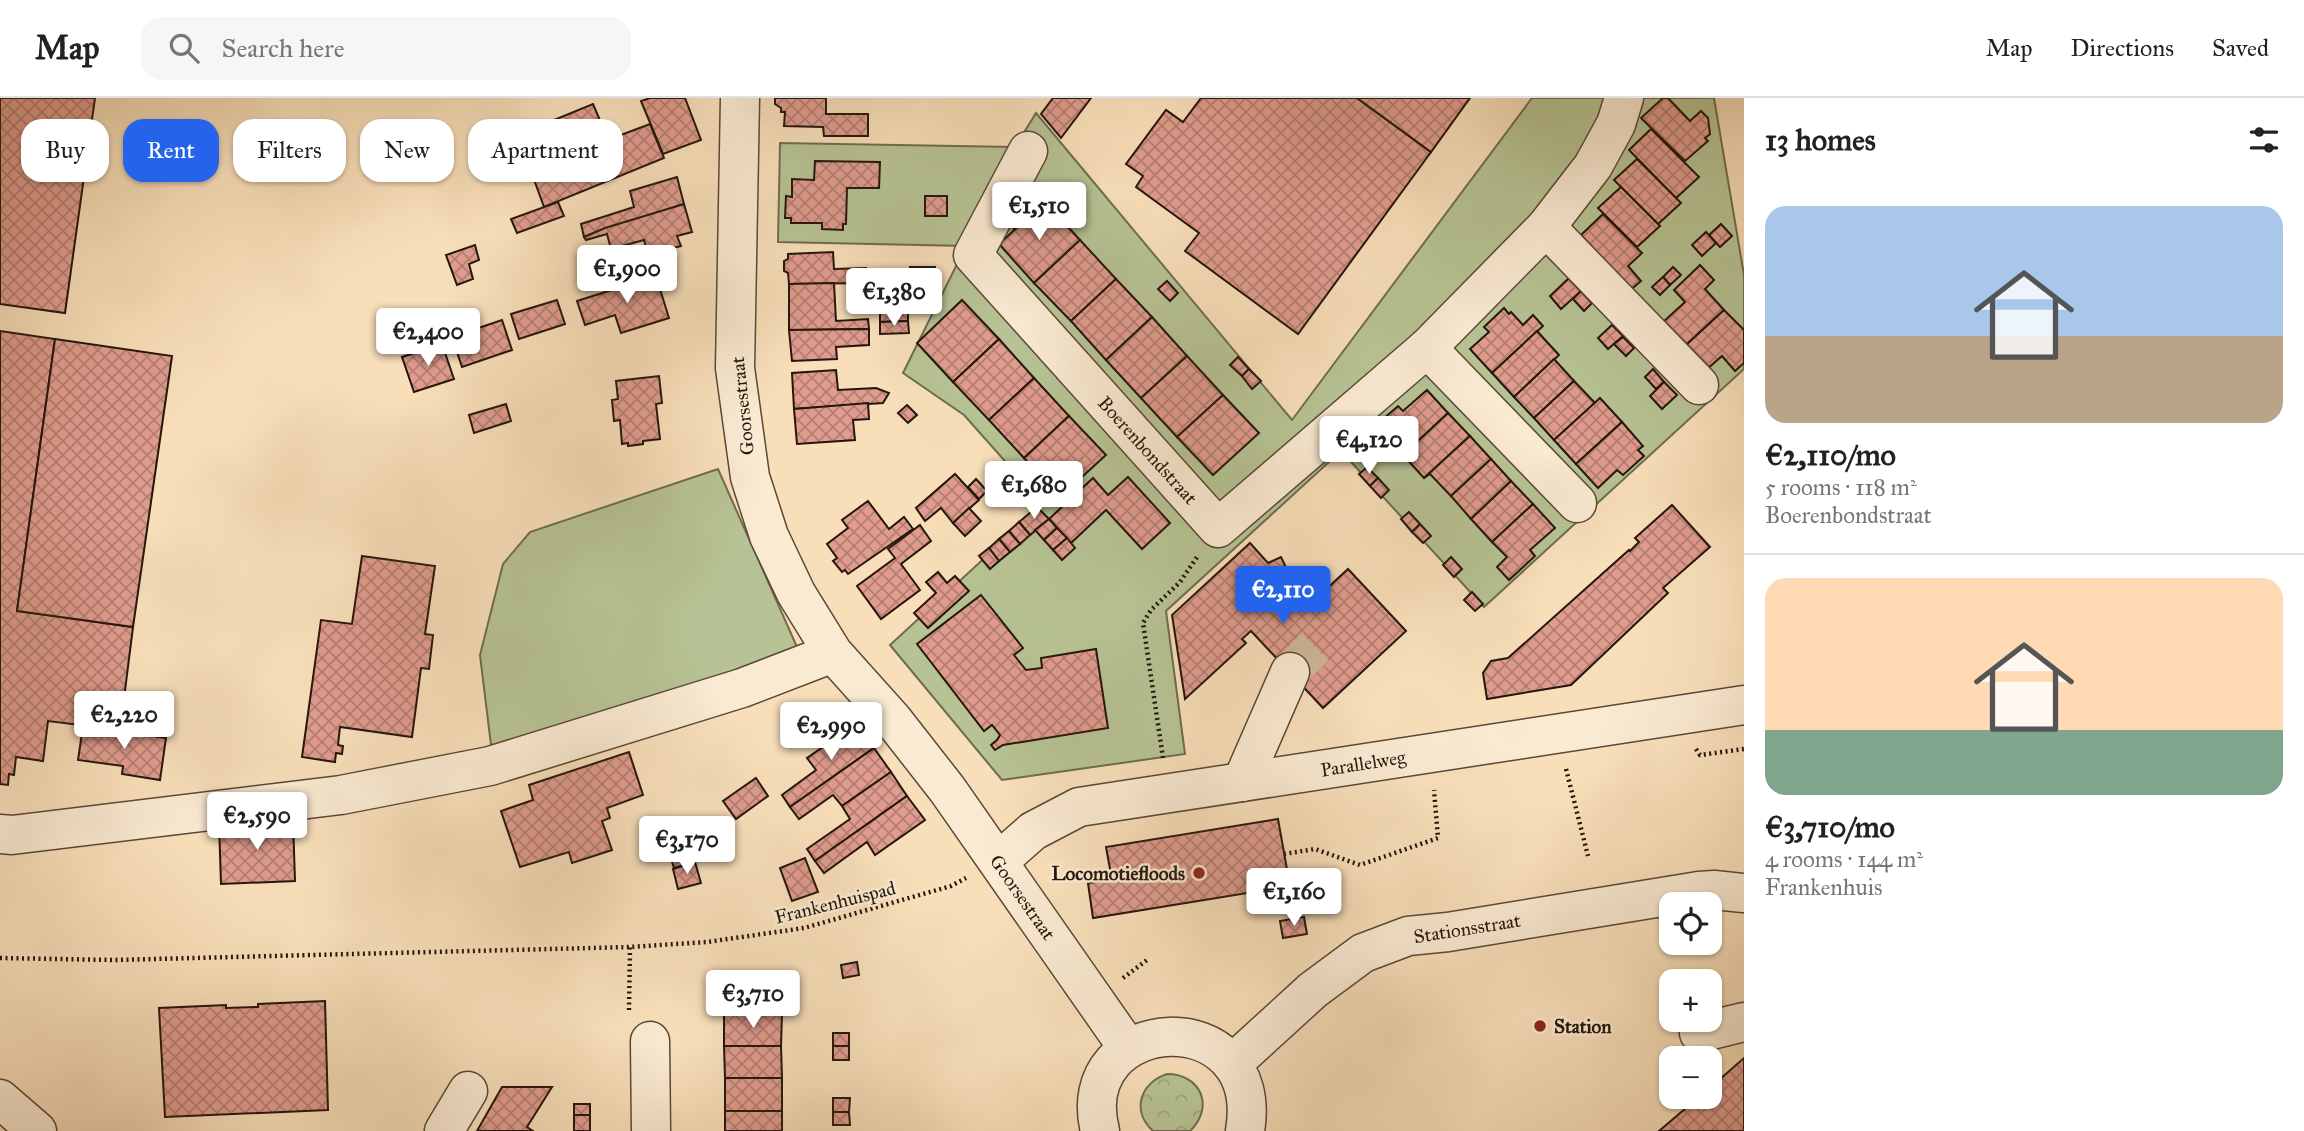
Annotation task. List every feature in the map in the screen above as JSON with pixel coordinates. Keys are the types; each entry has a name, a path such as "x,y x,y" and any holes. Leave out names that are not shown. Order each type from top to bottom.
{"street":[{"name":"Goorsestraat","path":"740,98 735,368 750,477 769,536 796,593 833,653 893,720 999,861 1128,1048"},
{"path":"1218,528 1427,348 1546,227 1594,166 1616,124 1624,98"},
{"name":"Boerenbondstraat","path":"1028,151 973,255 1218,528"},
{"path":"1546,227 1699,385"},
{"path":"1427,348 1577,503"},
{"path":"0,834 12,835 341,795 490,766 742,688 833,653"},
{"path":"1242,782 1290,672"},
{"name":"Parallelweg","path":"999,861 1033,831 1079,807 1744,705"},
{"name":"Stationsstraat","path":"1232,1064 1313,990 1363,953 1408,936 1448,932 1699,891 1744,893"},
{"path":"1722,1009 1744,999"},
{"path":"1722,1020 1744,1022"},
{"path":"1100,1131 1096,1105 1099,1088 1111,1066 1128,1048 1143,1040 1175,1035 1207,1043 1232,1064 1241,1079 1246,1096 1248,1114 1245,1131"},
{"path":"650,1041 651,1131"},
{"path":"444,1131 468,1091"},
{"path":"0,1099 37,1131"}],"path":[{"path":"1168,793 1143,623 1151,610 1180,582 1218,528"},
{"path":"1694,747 1700,755 1744,749"},
{"path":"1565,764 1588,856"},
{"path":"1284,853 1315,849 1360,865 1438,838 1433,787"},
{"name":"Frankenhuispad","path":"0,958 114,960 630,947 707,942 804,928 951,886 999,861"},
{"path":"630,947 629,1014 650,1041"},
{"path":"1126,975 1147,960"}],"green space":[{"path":"1532,98 1714,98 1744,275 1744,369 1484,607 1341,451 1166,611 1185,754 1002,780 890,645 1043,504 964,415 903,373 966,246 778,242 780,143 1015,147 1036,113 1292,420"},
{"path":"718,469 797,647 610,723 491,745 480,655 503,564 530,532"},
{"path":"1167,1074 1179,1075 1188,1080 1201,1094 1202,1112 1190,1131 1153,1131 1142,1115 1142,1098 1145,1091 1150,1084"}],"building":[{"path":"0,98 95,98 92,119 21,119 21,182 83,182 65,313 0,304"},
{"path":"650,98 685,98 701,140 663,154 641,101"},
{"path":"775,98 826,98 826,114 868,114 868,136 824,136 823,127 784,126 785,112 781,112 781,108 775,104"},
{"path":"1053,98 1091,98 1061,138 1041,114"},
{"path":"1201,98 1357,98 1431,152 1298,334 1185,251 1199,233 1136,187 1143,176 1126,164 1166,110 1183,122"},
{"path":"1357,98 1470,98 1431,152"},
{"path":"1663,98 1668,98 1690,121 1701,111 1708,118 1710,134 1705,138 1708,141 1685,161 1641,118"},
{"path":"593,104 599,119 556,119"},
{"path":"650,124 664,158 623,175 623,134"},
{"path":"1651,129 1699,177 1676,198 1629,150"},
{"path":"1637,159 1681,203 1658,224 1614,180"},
{"path":"815,161 880,162 879,188 847,188 846,224 843,224 843,230 822,229 822,223 791,223 791,218 785,218 786,196 792,197 792,179 814,180"},
{"path":"677,177 684,204 584,237 581,224 634,207 630,191"},
{"path":"535,182 605,182 544,207"},
{"path":"1621,187 1660,226 1637,247 1598,208"},
{"path":"925,196 947,196 947,216 925,216"},
{"path":"1018,201 1031,215 1015,230 1007,222"},
{"path":"558,202 564,216 517,233 511,219"},
{"path":"1045,202 1080,240 1034,283 999,244"},
{"path":"684,204 692,232 677,236 681,246 648,254 644,240 611,249 607,234 586,240 584,237 605,228"},
{"path":"1603,214 1642,253 1628,266 1641,281 1627,293 1604,260 1581,235"},
{"path":"1721,224 1732,236 1720,247 1709,235"},
{"path":"1706,232 1716,243 1702,256 1692,245"},
{"path":"1080,240 1116,279 1071,321 1034,283"},
{"path":"475,245 479,260 469,264 473,279 457,285 446,255"},
{"path":"642,252 647,272 592,285 588,268"},
{"path":"833,252 834,269 866,268 867,283 789,284 788,273 784,271 784,261 788,259 788,254"},
{"path":"1700,265 1714,280 1705,289 1724,310 1684,347 1662,323 1685,302 1674,290"},
{"path":"910,267 935,267 935,282 910,282"},
{"path":"1673,267 1681,275 1670,285 1663,277"},
{"path":"656,276 669,318 621,333 615,315 585,325 577,301"},
{"path":"1663,277 1670,285 1660,295 1652,287"},
{"path":"1569,278 1581,291 1561,309 1550,296"},
{"path":"1116,279 1152,317 1106,360 1071,321"},
{"path":"1167,281 1178,293 1170,301 1158,289"},
{"path":"834,283 836,321 868,319 869,329 789,330 789,284"},
{"path":"1581,291 1592,303 1584,311 1573,299"},
{"path":"557,300 565,324 519,339 511,314"},
{"path":"962,300 999,339 953,382 917,343"},
{"path":"1504,308 1523,325 1533,315 1543,326 1492,373 1470,349 1489,332 1484,327"},
{"path":"880,309 908,309 908,321 880,322"},
{"path":"1724,310 1744,330 1744,363 1735,371 1722,356 1706,370 1684,347"},
{"path":"1152,317 1187,356 1141,398 1106,360"},
{"path":"502,320 512,350 462,367 452,337"},
{"path":"908,321 909,333 880,334 880,322"},
{"path":"1612,325 1623,336 1608,349 1598,338"},
{"path":"869,329 869,345 836,347 837,359 792,361 789,330"},
{"path":"0,331 55,339 17,611 133,627 120,730 48,721 43,761 16,757 14,775 9,774 8,785 0,784"},
{"path":"1537,331 1559,355 1514,397 1492,373"},
{"path":"1623,337 1634,348 1626,356 1614,344"},
{"path":"55,339 172,356 133,627 17,611"},
{"path":"999,339 1034,378 989,420 953,382"},
{"path":"442,344 454,379 414,392 402,357"},
{"path":"1187,356 1223,395 1177,437 1141,398"},
{"path":"1238,357 1249,369 1242,376 1230,365"},
{"path":"1554,359 1574,381 1534,418 1514,397"},
{"path":"1249,369 1261,381 1252,389 1242,376"},
{"path":"1653,369 1664,382 1656,389 1645,377"},
{"path":"836,370 838,390 876,388 889,393 883,403 794,409 792,373"},
{"path":"659,376 662,403 656,404 660,439 628,446 628,443 622,444 620,420 614,421 612,400 618,399 616,381"},
{"path":"1034,378 1069,416 1024,458 989,420"},
{"path":"1574,381 1595,403 1554,440 1534,418"},
{"path":"1664,382 1677,395 1662,409 1650,396"},
{"path":"1427,390 1448,413 1403,455 1382,432 1388,426 1382,420 1398,406 1403,411"},
{"path":"1223,395 1259,433 1213,475 1177,437"},
{"path":"1600,398 1622,422 1576,464 1554,440"},
{"path":"868,403 869,419 853,420 855,440 797,444 794,409"},
{"path":"506,404 511,421 474,433 469,415"},
{"path":"907,405 917,415 908,423 898,413"},
{"path":"1448,413 1470,436 1424,478 1403,455"},
{"path":"1069,416 1106,455 1060,497 1024,458"},
{"path":"1622,422 1643,446 1638,450 1644,456 1623,475 1617,470 1598,488 1576,464"},
{"path":"1470,436 1491,459 1451,496 1430,474 1424,478"},
{"path":"1491,459 1511,481 1471,519 1451,496"},
{"path":"1367,467 1378,478 1370,486 1359,474"},
{"path":"955,474 979,500 953,523 941,508 925,521 916,508"},
{"path":"1128,477 1170,523 1142,549 1106,510 1071,543 1049,519 1093,478 1108,495"},
{"path":"1378,478 1389,490 1381,498 1370,486"},
{"path":"976,479 987,491 979,499 968,487"},
{"path":"1511,481 1533,504 1492,542 1471,519"},
{"path":"868,501 889,529 904,517 913,529 848,574 845,570 842,572 833,561 837,558 827,544 848,528 842,520"},
{"path":"1533,504 1555,528 1530,550 1535,556 1509,580 1497,567 1507,557 1492,542"},
{"path":"1672,505 1710,547 1663,588 1668,593 1571,685 1487,699 1483,673 1491,661 1508,658 1630,551 1639,542 1635,538"},
{"path":"1037,507 1049,519 1030,535 1019,522"},
{"path":"969,508 981,521 965,536 953,523"},
{"path":"1409,512 1420,524 1412,532 1401,519"},
{"path":"1049,519 1057,528 1044,540 1035,530"},
{"path":"1019,522 1030,535 1020,544 1009,531"},
{"path":"1420,524 1431,536 1423,543 1412,532"},
{"path":"920,525 931,541 901,564 920,590 881,619 857,586 895,558 888,549"},
{"path":"1057,528 1067,538 1053,550 1044,540"},
{"path":"1009,531 1020,544 1010,552 999,539"},
{"path":"1067,538 1075,548 1062,560 1053,550"},
{"path":"999,539 1010,552 999,561 989,548"},
{"path":"1250,543 1268,563 1281,557 1294,584 1290,587 1308,606 1348,569 1406,631 1323,708 1251,631 1242,639 1246,643 1185,699 1172,615"},
{"path":"989,548 999,561 990,569 979,556"},
{"path":"362,556 435,566 425,634 433,635 429,669 421,668 412,737 340,727 338,745 343,746 342,754 336,753 335,762 302,757 321,620 352,624"},
{"path":"1451,557 1462,569 1454,577 1443,565"},
{"path":"938,572 947,583 955,576 969,591 928,628 914,613 936,593 926,582"},
{"path":"1472,592 1483,604 1475,611 1464,600"},
{"path":"981,595 1023,648 1014,655 1026,670 1042,668 1041,658 1096,649 1108,728 1003,745 995,750 991,745 1000,735 992,725 984,731 917,644"},
{"path":"856,724 874,748 790,807 782,795 816,770 807,758"},
{"path":"83,726 166,738 160,780 122,774 123,766 78,760"},
{"path":"874,748 891,772 842,806 833,795 799,819 790,807"},
{"path":"629,752 643,795 607,808 610,818 602,821 612,850 572,863 569,852 520,867 501,811 533,800 529,785"},
{"path":"891,772 907,796 815,861 807,849 850,819 842,806"},
{"path":"756,778 768,796 736,819 723,801"},
{"path":"907,796 925,820 875,855 867,842 824,873 815,861"},
{"name":"Locomotiefloods","path":"1278,819 1290,886 1093,918 1088,883 1112,880 1106,847"},
{"path":"293,821 295,881 221,884 219,824"},
{"path":"684,842 691,863 674,868 667,846"},
{"path":"805,858 818,892 792,901 780,868"},
{"path":"695,862 701,883 678,889 673,869"},
{"path":"1304,917 1307,934 1283,938 1280,921"},
{"path":"857,962 859,975 843,978 841,965"},
{"path":"731,976 781,979 782,1014 724,1013 724,979 731,979"},
{"path":"325,1001 328,1110 165,1117 159,1008 226,1005 226,1008 258,1007 258,1004"},
{"path":"724,1013 782,1014 781,1046 724,1046"},
{"path":"833,1033 849,1033 849,1046 833,1046"},
{"path":"724,1046 781,1046 782,1078 725,1078"},
{"path":"833,1046 849,1046 849,1060 833,1060"},
{"path":"1744,1058 1744,1131 1659,1131 1685,1109 1722,1109 1722,1077"},
{"path":"725,1078 782,1078 782,1111 725,1111"},
{"path":"502,1087 552,1087 527,1127 533,1131 477,1131"},
{"path":"833,1098 850,1098 849,1112 833,1112"},
{"path":"574,1104 590,1104 590,1115 574,1115"},
{"path":"725,1111 782,1111 782,1131 725,1131"},
{"path":"833,1112 849,1112 850,1125 833,1125"},
{"path":"574,1115 590,1115 590,1131 574,1131"}],"tunnel":[{"path":"1290,672 1315,647"}],"place":[{"name":"Locomotiefloods","path":"1199,873"},
{"name":"Station","path":"1540,1026"}]}
